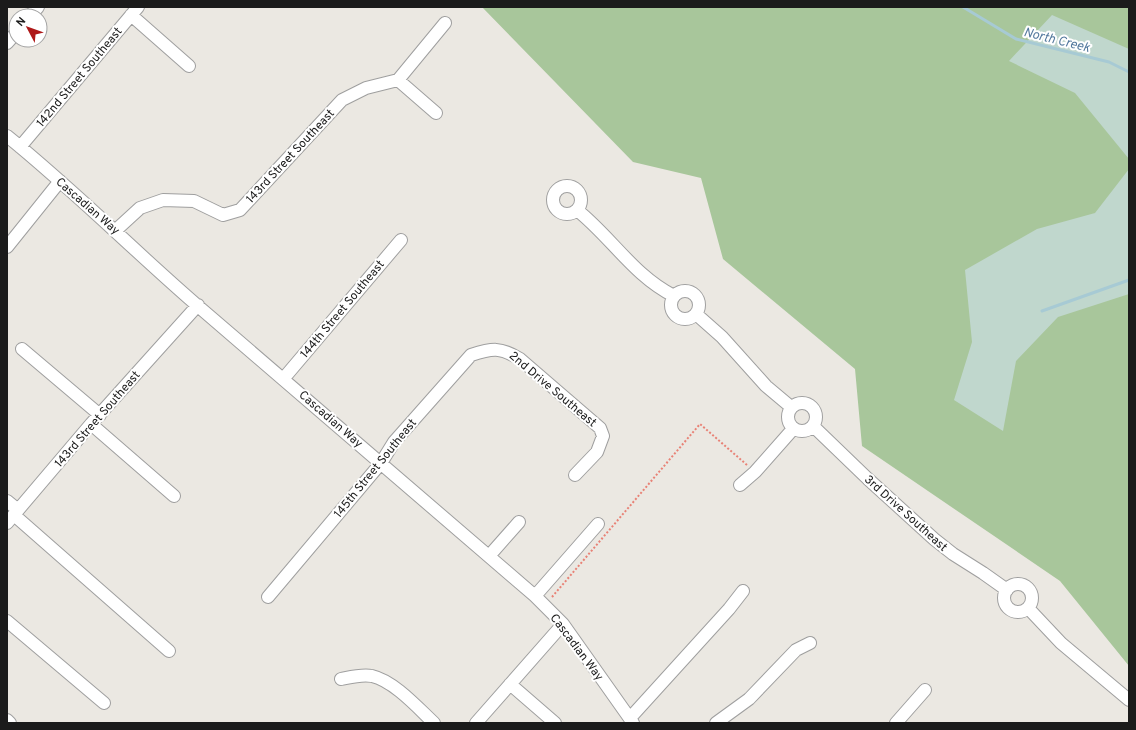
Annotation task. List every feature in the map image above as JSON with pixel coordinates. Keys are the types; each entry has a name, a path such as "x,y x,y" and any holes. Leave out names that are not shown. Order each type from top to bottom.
{"street":[{"path":"134,11 189,66"},
{"name":"142nd Street Southeast","path":"20,147 134,11"},
{"path":"436,113 398,80 444,23"},
{"name":"143rd Street Southeast","path":"116,230 140,208 163,200 194,201 223,215 240,210 342,100 366,88 398,80"},
{"name":"Cascadian Way","path":"7,136 116,230 198,305 535,596 563,624 632,721"},
{"path":"7,247 60,181"},
{"path":"577,210 592,222 651,282 674,296"},
{"name":"144th Street Southeast","path":"284,378 400,240"},
{"path":"682,291 688,291 696,296 699,305 696,314 688,319 676,316 671,309 674,296 682,291"},
{"name":"143rd Street Southeast","path":"11,518 198,305"},
{"path":"696,314 722,337 766,386 791,407"},
{"path":"22,349 174,496"},
{"name":"2nd Drive Southeast","path":"489,350 506,350 520,359 600,428 604,436 601,444 576,475"},
{"name":"145th Street Southeast","path":"268,597 381,463 394,442 471,355 489,350"},
{"path":"805,403 813,408 816,417 813,426 806,431 793,429 790,425 788,416 791,407 805,403"},
{"name":"3rd Drive Southeast","path":"813,426 934,539 953,554 983,572 1006,590"},
{"path":"740,485 755,472 793,429"},
{"path":"7,501 11,518 169,651"},
{"path":"489,556 519,522"},
{"path":"535,596 598,524"},
{"path":"1019,584 1027,588 1030,591 1032,600 1028,608 1020,612 1010,610 1004,603 1004,594 1006,590 1010,586 1019,584"},
{"path":"632,721 743,591"},
{"path":"1028,608 1061,643 1129,700"},
{"path":"7,620 104,703"},
{"path":"476,723 563,624"},
{"path":"716,723 749,699 796,650 810,643"},
{"path":"341,679 362,675 372,676 384,681 434,723"},
{"path":"510,684 555,723"},
{"path":"896,723 924,690"},
{"path":"7,720 10,723"}],"path":[{"path":"545,606 700,424 755,472"}],"green space":[{"path":"482,7 1129,7 1129,666 1060,581 862,446 855,369 723,259 701,178 633,162"},
{"path":"1052,15 1129,49 1129,159 1075,93 1009,61"},
{"path":"1129,169 1129,294 1058,317 1016,361 1003,431 954,400 972,342 965,270 1037,229 1095,213"}],"waterway":[{"name":"North Creek","path":"963,7 1016,39 1109,62 1129,72"},
{"path":"1042,311 1129,280"}]}
